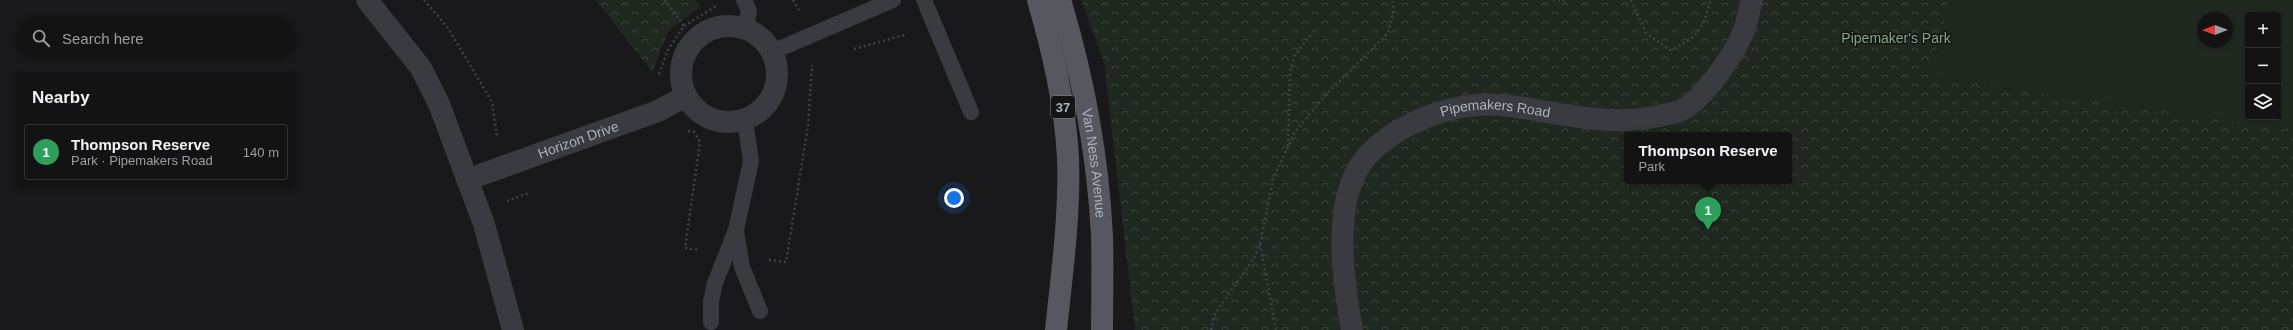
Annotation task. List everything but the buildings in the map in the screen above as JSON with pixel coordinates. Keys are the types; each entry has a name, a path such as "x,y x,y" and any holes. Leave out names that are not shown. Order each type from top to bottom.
{"main road":[{"name":"Van Ness Avenue","path":"1038,0 1054,57 1063,106 1068,159 1066,216 1056,330"},
{"name":"Van Ness Avenue","path":"1060,0 1077,55 1087,109 1096,174 1102,236 1102,330"}],"street":[{"path":"367,0 421,68 439,104 469,179 484,224 513,330"},
{"name":"Pipemakers Road","path":"1352,330 1342,253 1344,220 1352,182 1367,155 1390,135 1436,112 1471,105 1508,105 1582,117 1619,120 1647,120 1682,110 1707,88 1729,58 1745,28 1752,0"},
{"path":"732,26 745,28 757,33 772,52 777,64 776,88 764,109 745,120 738,122 713,120 701,114 691,104 686,96 682,81 682,68 686,54 693,41 705,32 719,27 732,26"},
{"name":"Horizon Drive","path":"469,179 658,111 686,96"},
{"path":"469,179 488,255 497,308 498,330"}],"lane":[{"path":"744,0 749,10 745,28"},
{"path":"772,52 876,3 893,0"},
{"path":"924,0 971,112"},
{"path":"711,322 711,301 715,283 734,255 736,230 752,161 745,120"},
{"path":"734,255 760,311"}],"path":[{"path":"665,0 684,26"},
{"path":"1211,330 1215,314 1254,258 1260,244 1273,180 1295,132 1323,98 1388,33 1394,9 1392,0"},
{"path":"1553,0 1568,0"},
{"path":"1631,0 1646,32 1670,50 1681,46 1704,25 1711,0"},
{"path":"720,3 703,12 684,26 668,50 657,81 655,99 658,111 671,136 683,131 694,132 700,142 685,248 786,262 808,126 812,61"},
{"path":"1288,148 1290,71 1295,55 1312,33"},
{"path":"848,51 905,35"},
{"path":"504,203 533,191"},
{"path":"1260,244 1276,330"}],"green space":[{"path":"596,0 696,0 700,7 669,30 652,72"},
{"name":"Pipemaker's Park","path":"1081,0 1950,0 1929,77 2293,130 2293,330 1135,330 1104,62"},
{"path":"1950,0 2293,0 2293,130 1929,77"}],"place":[{"name":"Thompson Reserve","path":"1708,230"}]}
